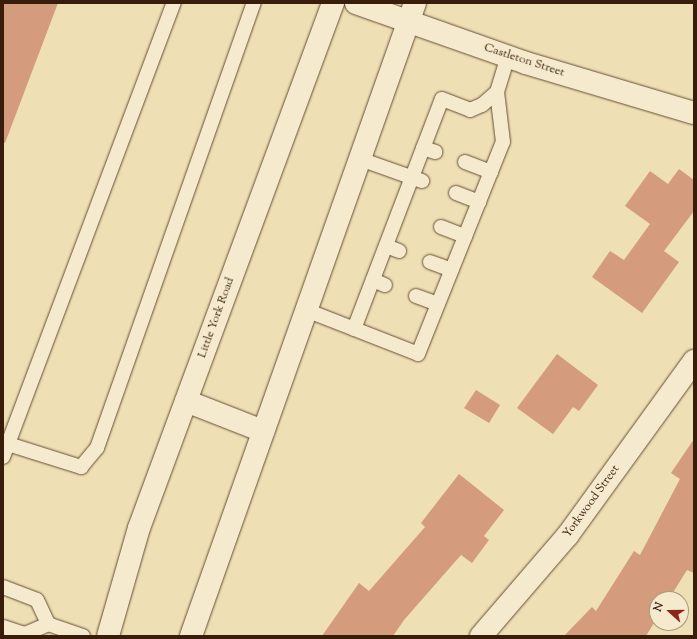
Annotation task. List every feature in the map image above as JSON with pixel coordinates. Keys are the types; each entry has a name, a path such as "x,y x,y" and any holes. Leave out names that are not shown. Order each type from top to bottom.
{"main road":[{"name":"Little York Road","path":"108,636 139,528 333,3"},
{"name":"Castleton Street","path":"356,3 412,12 508,57 694,114"},
{"path":"191,636 412,12"},
{"name":"Yorkwood Street","path":"481,636 568,536 694,361"},
{"path":"186,401 263,431"}],"lane":[{"path":"174,3 5,451 81,468 97,448 254,3"},
{"path":"306,310 418,354 503,142 496,92 508,57"},
{"path":"354,329 379,282 392,249 403,214 429,150 442,99 470,110 482,105 496,92"},
{"path":"360,159 417,179"},
{"path":"465,162 491,172"},
{"path":"456,193 479,202"},
{"path":"441,227 465,236"},
{"path":"430,262 452,270"},
{"path":"416,296 438,304"},
{"path":"3,587 37,600 48,624"},
{"path":"3,627 25,634 48,624 83,636"}],"building":[{"path":"3,3 58,3 5,143 3,142"},
{"path":"679,169 694,180 694,211 664,251 679,262 642,313 592,277 610,251 624,260 650,224 625,206 650,171 668,184"},
{"path":"557,354 598,385 579,411 573,407 553,434 517,408"},
{"path":"476,390 500,405 489,423 464,408"},
{"path":"694,439 694,573 687,570 674,591 649,591 649,631 646,636 564,636 592,607 596,611 634,551 640,555 680,479 671,473"},
{"path":"459,474 504,510 484,536 489,540 472,563 461,555 404,620 393,636 322,636 359,583 369,591 425,527 421,523"}]}
